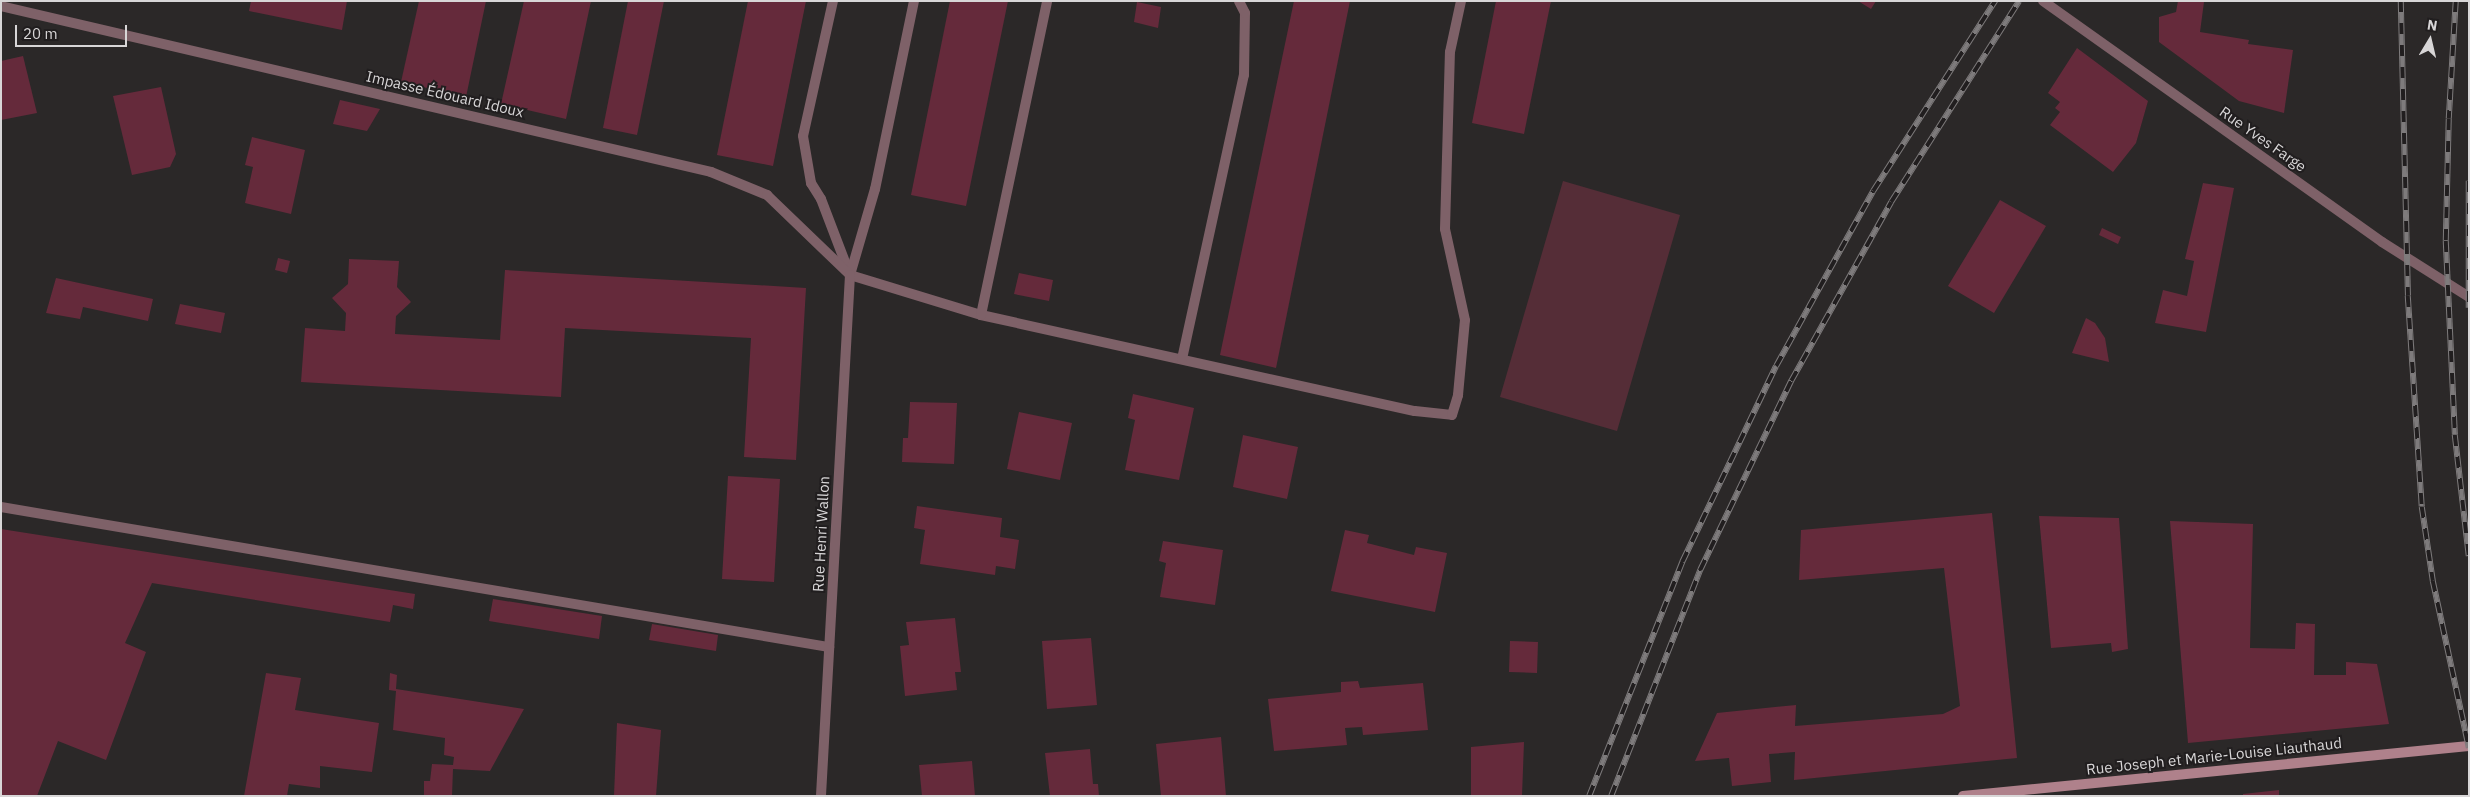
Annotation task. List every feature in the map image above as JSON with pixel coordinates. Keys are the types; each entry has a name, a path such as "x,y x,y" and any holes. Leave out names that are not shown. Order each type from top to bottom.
{"main road":[{"name":"Rue Joseph et Marie-Louise Liauthaud","path":"1963,796 2469,746"}],"street":[{"path":"833,1 802,136 811,183 820,199 850,275"},
{"path":"850,275 875,189 914,1"},
{"path":"981,315 1047,1"},
{"path":"1182,359 1244,75 1245,13 1239,1"},
{"path":"850,275 981,315 1415,410 1452,415 1458,395 1465,320 1445,229 1450,52 1461,1"},
{"name":"Rue Yves Farge","path":"2043,1 2382,242 2469,296"},
{"name":"Impasse Édouard Idoux","path":"1,6 712,172 767,195 850,275"},
{"name":"Rue Henri Wallon","path":"821,796 850,275"},
{"path":"1,507 829,648"}],"shaded area":[{"path":"1563,181 1680,215 1617,431 1500,397"}],"building":[{"path":"251,1 347,1 342,30 249,11"},
{"path":"419,1 486,1 466,97 401,82"},
{"path":"524,1 591,1 566,119 501,104"},
{"path":"628,1 664,1 637,135 603,128"},
{"path":"748,1 806,1 773,166 717,155"},
{"path":"950,1 1008,1 966,206 911,195"},
{"path":"1294,1 1350,1 1276,368 1220,355"},
{"path":"1496,1 1551,1 1524,134 1472,123"},
{"path":"1858,1 1876,1 1871,9"},
{"path":"2178,1 2204,2 2200,32 2249,40 2248,44 2293,50 2284,113 2239,101 2159,42 2159,17 2176,12"},
{"path":"1137,2 1161,7 1158,28 1134,22"},
{"path":"2077,48 2148,101 2136,143 2113,172 2050,125 2060,112 2055,108 2060,102 2048,93"},
{"path":"23,56 37,113 1,120 1,61"},
{"path":"161,87 176,154 170,167 132,175 113,96"},
{"path":"340,100 380,109 367,131 333,124"},
{"path":"252,137 305,150 291,214 245,203 253,167 245,165"},
{"path":"2203,183 2234,188 2206,332 2155,323 2163,290 2187,296 2194,261 2185,259"},
{"path":"2000,200 2046,226 1994,313 1948,286"},
{"path":"2102,228 2121,237 2118,244 2099,235"},
{"path":"278,258 290,261 287,273 275,270"},
{"path":"349,259 399,261 397,287 411,302 396,316 395,334 500,340 505,270 806,288 796,460 744,457 751,338 565,328 561,397 301,382 305,328 345,331 346,313 332,298 348,284"},
{"path":"1019,273 1053,280 1049,301 1014,294"},
{"path":"56,278 153,299 148,321 83,307 80,319 46,313"},
{"path":"180,304 225,313 221,333 175,324"},
{"path":"2086,318 2095,323 2105,338 2109,362 2072,353"},
{"path":"1133,394 1194,408 1179,480 1125,470 1135,420 1128,418"},
{"path":"910,402 957,403 954,464 902,462 903,438 908,438"},
{"path":"1019,412 1072,423 1060,480 1007,469"},
{"path":"1243,435 1298,447 1287,499 1233,487"},
{"path":"728,476 780,479 774,582 722,579"},
{"path":"917,506 1002,518 1000,537 1019,540 1015,569 996,566 995,575 920,564 925,530 914,528"},
{"path":"1992,513 2017,758 1794,780 1795,752 1769,754 1771,782 1732,786 1729,758 1695,761 1717,713 1796,705 1795,726 1943,714 1960,706 1944,568 1799,580 1801,530"},
{"path":"2039,516 2119,518 2128,649 2112,652 2111,643 2051,648"},
{"path":"2170,521 2253,524 2250,648 2295,649 2296,623 2315,624 2314,675 2346,675 2346,662 2377,664 2389,724 2188,743"},
{"path":"1,529 415,594 413,609 393,605 390,622 152,583 125,643 146,652 106,760 58,741 37,796 1,796"},
{"path":"1345,530 1369,535 1367,543 1414,555 1416,547 1447,553 1435,612 1331,591"},
{"path":"1163,541 1223,550 1215,605 1160,597 1166,563 1159,561"},
{"path":"493,599 602,616 599,639 489,621"},
{"path":"955,618 961,672 955,672 957,690 905,696 900,646 909,645 906,622"},
{"path":"652,624 718,635 716,651 649,640"},
{"path":"1091,638 1097,705 1047,709 1042,641"},
{"path":"1510,641 1538,642 1537,673 1509,672"},
{"path":"266,673 301,678 295,710 379,723 372,772 320,766 320,788 289,784 287,796 244,796"},
{"path":"390,673 397,675 396,689 524,709 490,771 453,769 452,796 424,796 424,781 430,781 432,764 453,765 454,757 444,755 445,738 393,730 396,691 389,690"},
{"path":"1358,681 1360,688 1423,683 1428,730 1363,735 1362,727 1345,728 1347,745 1274,751 1268,699 1341,692 1341,682"},
{"path":"617,723 661,730 656,796 614,796"},
{"path":"1221,737 1226,796 1161,796 1156,744"},
{"path":"1524,742 1522,796 1471,796 1471,747"},
{"path":"1090,749 1093,784 1098,784 1099,796 1050,796 1045,753"},
{"path":"972,761 975,796 922,796 919,765"},
{"path":"2279,790 2279,796 2243,796 2243,794"}],"railway":[{"path":"1589,796 1682,562 1776,366 1873,191 1995,1"},
{"path":"1611,796 1700,570 1791,381 1891,202 2019,1"},
{"path":"2401,1 2408,296 2422,507 2433,581 2469,748"},
{"path":"2456,1 2449,119 2446,241 2455,435 2469,556"},
{"path":"2469,181 2469,308"}]}
